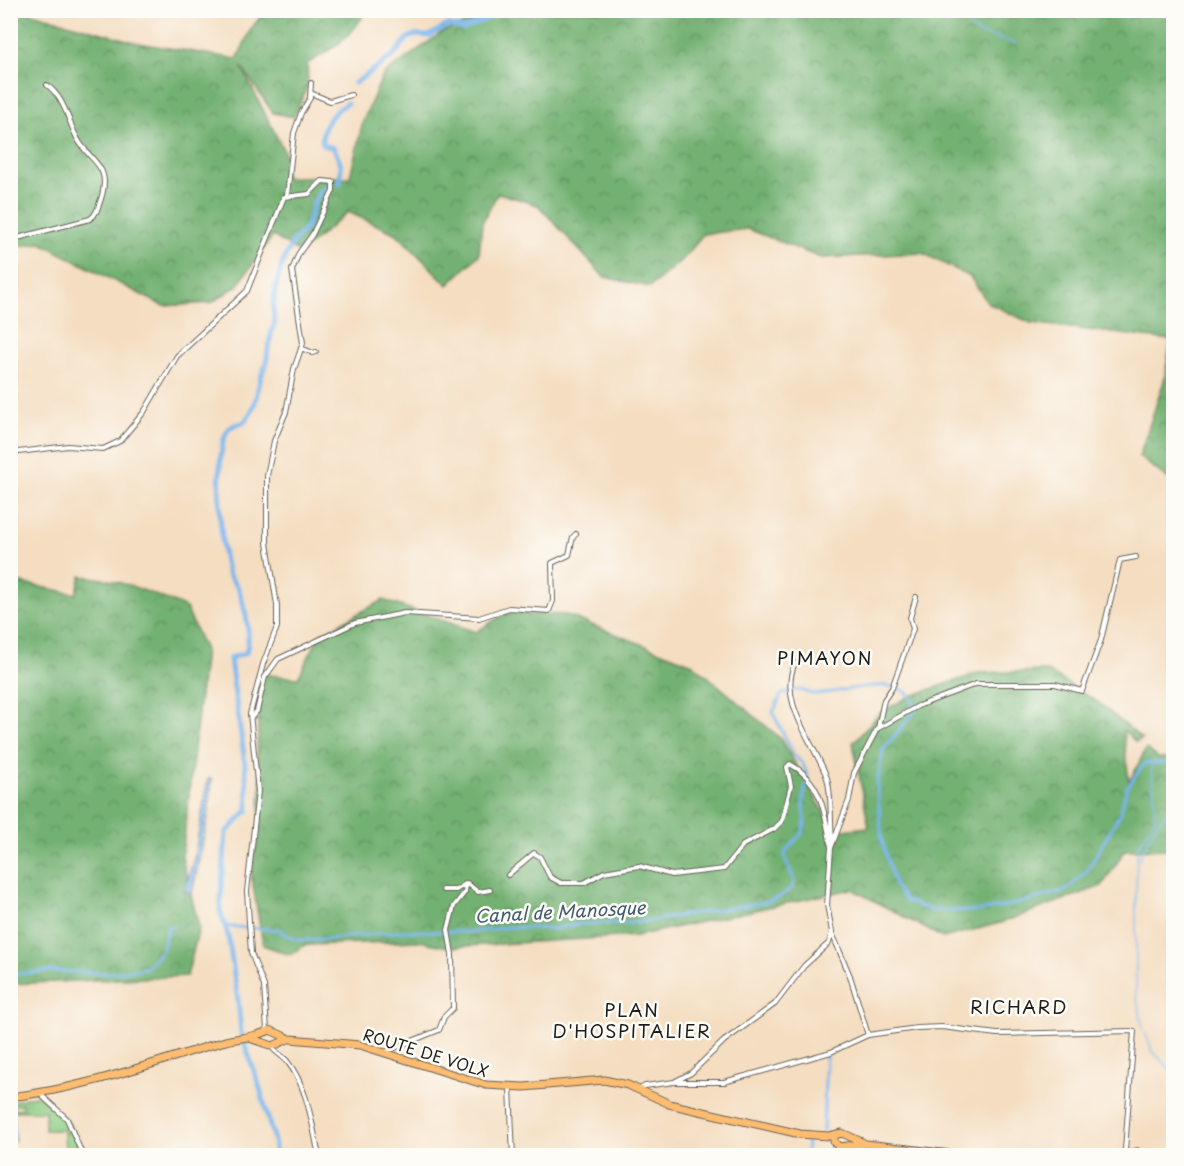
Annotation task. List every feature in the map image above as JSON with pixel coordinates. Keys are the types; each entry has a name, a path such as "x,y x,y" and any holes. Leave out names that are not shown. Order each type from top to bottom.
{"main road":[{"name":"ROUTE DE VOLX","path":"10,1098 104,1079 232,1039 271,1038 343,1042 472,1081 510,1087 589,1080 610,1081 639,1089 672,1104"},
{"name":"ROUTE DE VOLX","path":"589,1080 620,1086 726,1119 815,1136 839,1143 968,1155"},
{"path":"840,1133 846,1135 839,1143 840,1133"},
{"name":"ROUTE DE VOLX","path":"846,1135 866,1144"}],"street":[{"path":"10,453 68,446 103,449 120,441 144,412 177,356 248,291 281,201 287,195 294,133 301,113 310,98 311,82"},
{"path":"10,240 91,219 96,212 103,191 104,181 100,166 82,146 61,100 46,85"},
{"path":"313,94 328,101 351,95"},
{"path":"287,195 308,194 320,181 333,182 333,191 292,270 304,336 286,412 274,441 267,476 267,543 277,605 277,627 258,682 250,718 258,791 247,898 251,953 264,984 267,1020 274,1053 287,1061 304,1094 319,1155"},
{"path":"301,348 316,352"},
{"path":"250,718 257,711 265,677 278,659 355,623 405,613 479,618 509,608 549,611 553,601 552,563 569,555 573,537 576,534"},
{"path":"877,729 916,707 976,684 1055,684 1082,691 1101,640 1120,560 1136,557"},
{"path":"831,848 849,800 854,773 877,729 884,700 892,687 913,629 910,618 916,598"},
{"path":"795,663 792,683 799,724 828,783 831,848 827,905 832,932 850,976 868,1035"},
{"path":"508,875 534,853 542,860 550,877 561,883 584,883 604,872 639,866 672,875 724,869 742,845 774,829 783,819 791,786 787,765 791,764 809,777 824,808 831,848"},
{"path":"443,890 456,890 466,883"},
{"path":"466,883 478,892 490,890"},
{"path":"385,1053 439,1030 444,1017 453,1008 452,954 448,932 454,906 466,891 466,883"},
{"path":"674,1082 691,1073 724,1041 775,1004 804,966 828,945 832,932"},
{"path":"620,1086 639,1089 674,1082 724,1082 831,1052 868,1035 942,1027 988,1034 1134,1031 1125,1150 1130,1154 1137,1150 1142,1155"},
{"path":"510,1087 513,1155"},
{"path":"38,1093 67,1119 83,1155"},
{"path":"837,1155 839,1143"}],"green space":[{"path":"10,11 25,11 138,43 237,59 251,29 265,11 365,11 348,35 307,64 308,85 294,117 273,113 241,66 286,155 285,177 350,177 363,121 383,75 444,31 501,11 1173,11 1173,482 1139,457 1164,381 1171,340 1031,323 988,303 970,277 923,253 821,258 748,229 703,234 687,255 650,287 604,277 538,205 498,193 482,223 479,255 448,285 397,234 348,212 300,253 273,236 237,286 211,303 163,306 41,243 11,247"},
{"path":"81,576 135,587 186,608 205,650 182,857 199,928 187,976 11,984 11,581 76,594"},
{"path":"383,600 476,632 506,613 566,615 693,664 781,739 835,831 869,827 853,743 881,712 911,696 978,673 1047,671 1098,702 1142,739 1136,742 1123,730 1129,782 1146,749 1159,758 1173,759 1173,849 1125,850 1102,886 1000,923 943,938 852,889 636,936 449,947 419,941 305,945 290,955 263,945 251,874 259,829 261,787 257,754 260,674 298,678 320,634"},
{"path":"38,1095 69,1123 81,1154 65,1149 64,1130 45,1130 45,1111 13,1111 15,1141 11,1141 11,1110 23,1108 22,1104 11,1106 10,1102"}],"water":[{"path":"212,778 207,821 192,893 184,891 194,859 208,779"}],"waterway":[{"path":"355,83 393,56 408,38 415,35 429,36 448,25 464,29 507,10"},
{"path":"947,10 980,34 1015,43"},
{"path":"340,184 341,165 334,148 323,145 322,138 328,121 347,103"},
{"path":"275,1156 275,1145 260,1088 241,1033 228,935 220,910 226,833 248,810 243,752 230,658 246,653 247,622 238,587 228,574 224,559 220,499 221,457 228,430 243,423 253,409 260,379 267,363 269,343 275,323 275,292 285,257 307,226 319,194 328,186"},
{"name":"Canal de Manosque","path":"793,690 815,694 888,686 901,690 911,697 915,711 883,750 877,784 882,841 895,886 906,901 931,910 978,911 1016,904 1067,890 1088,869 1120,814 1127,787 1145,763 1174,763"},
{"name":"Canal de Manosque","path":"282,933 298,940 407,931 472,932 508,927 554,929 580,924 635,923 766,902 780,897 793,887 793,877 785,852 803,832 805,820 803,800 808,778 803,764 794,755 773,713 781,695 791,691"},
{"path":"1143,1028 1136,994 1137,849 1153,821 1155,808 1151,765"},
{"path":"1139,859 1154,827 1174,804"},
{"name":"Canal de Manosque","path":"10,975 47,971 109,973 146,968 162,951 168,927 173,926"},
{"name":"Canal de Manosque","path":"225,926 247,928"},
{"name":"Canal de Manosque","path":"251,928 282,930 284,933"},
{"path":"1145,1033 1153,1052 1174,1073"},
{"path":"823,1130 826,1055"},
{"path":"10,1138 14,1136 13,1111"},
{"path":"806,1156 807,1141"}],"district":[{"name":"PIMAYON","path":"825,657"},
{"name":"RICHARD","path":"1019,1006"},
{"name":"PLAN D'HOSPITALIER","path":"632,1019"}]}
